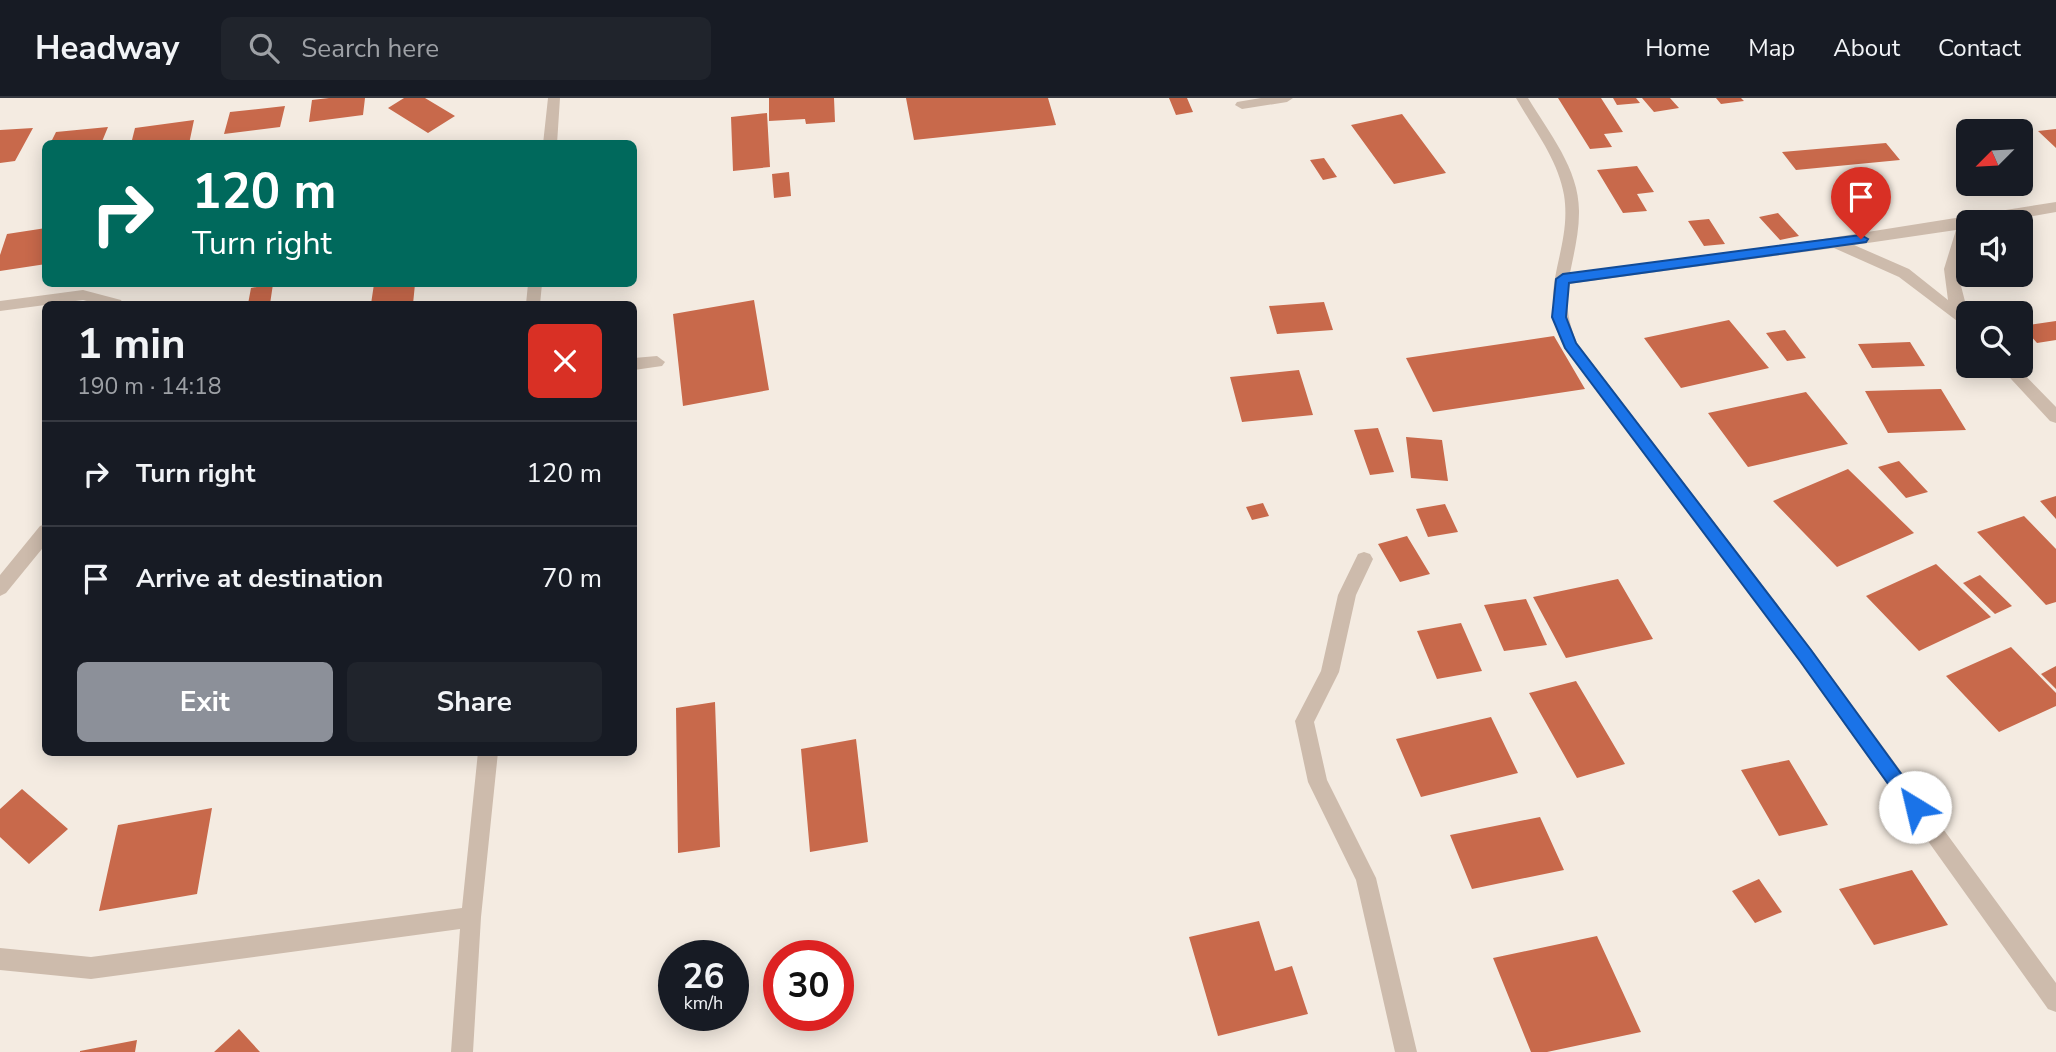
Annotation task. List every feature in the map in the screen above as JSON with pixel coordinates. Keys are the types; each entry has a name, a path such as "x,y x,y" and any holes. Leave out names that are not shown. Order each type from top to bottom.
{"street":[{"path":"550,140 554,98"},
{"path":"1242,105 1287,98"},
{"path":"1522,98 1559,164 1571,195 1571,226 1559,317 1570,345 1805,656 2056,1001"},
{"path":"2033,211 2056,207"},
{"path":"1563,279 1956,225"},
{"path":"1835,243 1904,273 1956,314"},
{"path":"1956,249 1951,259 1950,280 1957,301"},
{"path":"0,306 83,295 105,301"},
{"path":"637,364 657,362"},
{"path":"2019,378 2056,416"},
{"path":"0,588 42,536"},
{"path":"1364,559 1347,595 1330,672 1304,721 1318,782 1366,878 1406,1052"},
{"path":"462,1052 471,917 488,756"},
{"path":"0,959 91,968 471,917"}],"building":[{"path":"365,98 363,115 309,122 312,100"},
{"path":"404,98 425,98 455,116 428,133 388,108"},
{"path":"769,98 834,98 835,122 806,124 805,119 769,121"},
{"path":"906,98 1048,98 1056,125 914,140"},
{"path":"1169,98 1187,98 1193,112 1176,115"},
{"path":"1558,98 1601,98 1623,132 1604,134 1612,147 1590,149"},
{"path":"1613,98 1636,98 1640,103 1617,105"},
{"path":"1642,98 1670,98 1679,108 1654,112"},
{"path":"1716,98 1741,98 1744,101 1721,104"},
{"path":"285,106 280,127 224,134 230,112"},
{"path":"767,113 770,167 733,171 731,117"},
{"path":"1402,114 1446,173 1394,184 1351,125"},
{"path":"194,120 190,140 132,140 135,128"},
{"path":"108,127 103,140 52,140 56,132"},
{"path":"33,128 15,161 0,163 0,130"},
{"path":"2056,129 2056,148 2038,131"},
{"path":"1886,143 1900,160 1796,170 1782,152"},
{"path":"1324,158 1337,177 1323,180 1310,160"},
{"path":"1637,166 1654,192 1637,194 1647,211 1623,213 1597,170"},
{"path":"789,172 791,196 774,198 772,174"},
{"path":"1778,213 1799,236 1780,240 1759,217"},
{"path":"1709,219 1725,244 1704,246 1688,221"},
{"path":"42,229 42,265 0,271 0,255 7,234"},
{"path":"273,287 270,301 249,301 251,288"},
{"path":"374,287 415,287 413,301 371,301"},
{"path":"754,300 769,390 683,406 673,314"},
{"path":"1324,302 1333,330 1277,334 1269,306"},
{"path":"1729,320 1769,368 1681,388 1644,338"},
{"path":"2056,321 2056,340 2037,343 2033,338 2033,324"},
{"path":"1785,330 1806,358 1787,361 1766,333"},
{"path":"1554,336 1585,389 1433,412 1406,358"},
{"path":"1910,342 1925,366 1872,368 1858,344"},
{"path":"1299,370 1313,415 1242,422 1230,377"},
{"path":"1941,389 1966,430 1888,433 1865,391"},
{"path":"1806,392 1848,444 1748,467 1708,413"},
{"path":"1378,428 1394,472 1370,475 1354,430"},
{"path":"1406,437 1442,440 1448,481 1411,478"},
{"path":"1899,461 1928,492 1906,498 1878,467"},
{"path":"1848,469 1914,533 1837,567 1773,501"},
{"path":"2056,496 2056,519 2040,501"},
{"path":"1263,503 1269,516 1252,520 1246,507"},
{"path":"1445,504 1458,532 1428,537 1416,509"},
{"path":"2024,516 2056,549 2056,602 2046,605 1977,532"},
{"path":"1407,536 1430,574 1400,582 1378,544"},
{"path":"1936,564 1991,617 1919,651 1866,596"},
{"path":"1980,575 2012,606 1995,614 1963,583"},
{"path":"1618,579 1653,639 1566,658 1533,597"},
{"path":"1526,599 1547,645 1504,651 1484,605"},
{"path":"1461,623 1482,671 1437,679 1417,631"},
{"path":"2011,647 2056,693 2056,706 1999,732 1946,676"},
{"path":"2056,666 2056,689 2041,674"},
{"path":"1576,681 1625,764 1577,778 1529,693"},
{"path":"715,702 720,847 678,853 676,708"},
{"path":"1491,717 1518,773 1421,797 1396,739"},
{"path":"856,739 868,842 810,852 801,749"},
{"path":"1789,760 1828,825 1779,836 1741,770"},
{"path":"22,789 68,829 29,864 0,837 0,809"},
{"path":"212,808 197,894 99,911 118,825"},
{"path":"1540,817 1564,870 1472,889 1450,835"},
{"path":"1912,870 1948,925 1874,945 1839,889"},
{"path":"1759,879 1782,912 1755,923 1732,891"},
{"path":"1259,921 1275,971 1292,966 1308,1014 1218,1036 1189,937"},
{"path":"1597,936 1641,1032 1547,1052 1531,1052 1493,958"},
{"path":"239,1029 260,1052 214,1052"},
{"path":"137,1040 135,1052 80,1052 80,1051"}],"route":[{"path":"1861,239 1563,279 1559,317 1570,345 1805,656 1915,807"}]}
